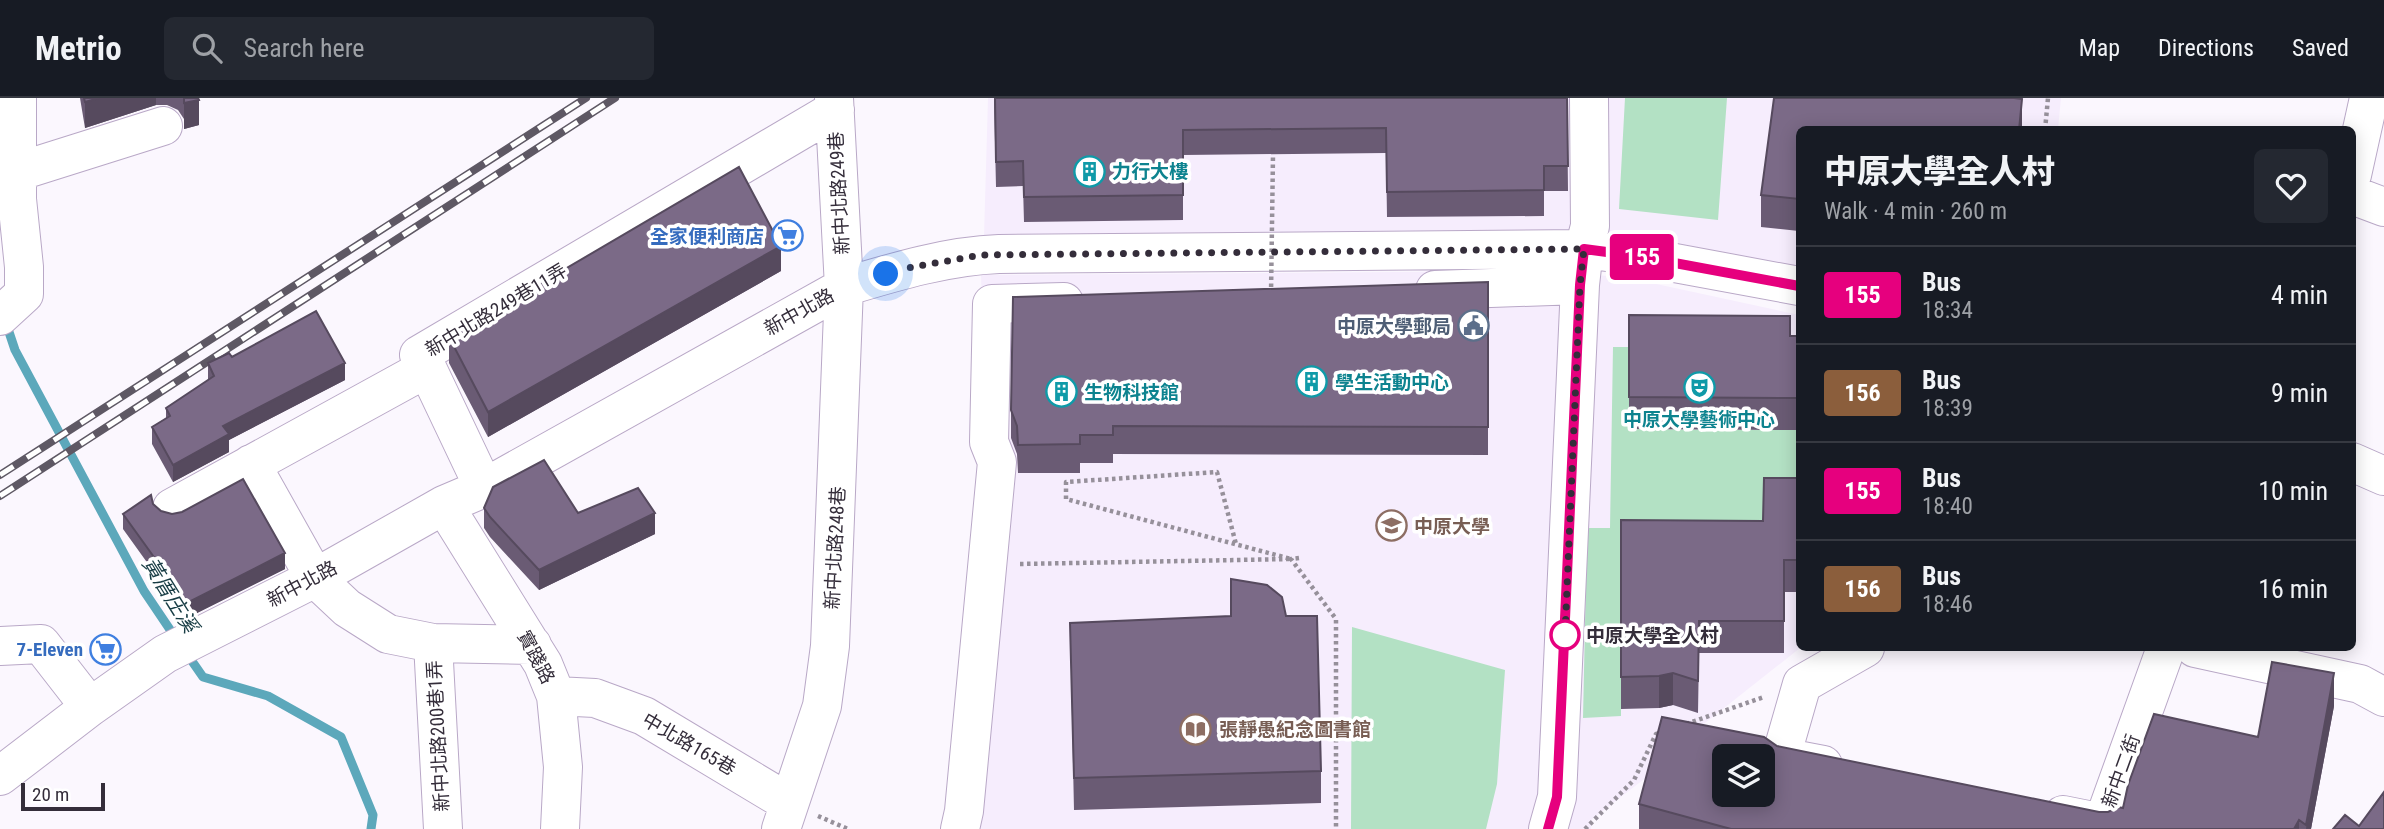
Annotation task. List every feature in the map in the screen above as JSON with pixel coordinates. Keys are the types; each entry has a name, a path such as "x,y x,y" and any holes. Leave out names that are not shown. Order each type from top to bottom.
{"street":[{"path":"0,316 24,293 17,98"},
{"path":"1548,829 1557,797 1582,267 1590,226 1589,98"},
{"path":"2356,158 2369,98"},
{"name":"新中北路249巷","path":"835,104 844,288"},
{"name":"新中北路249巷11弄","path":"172,508 427,368 419,355 835,104"},
{"path":"18,172 163,126"},
{"path":"2356,196 2384,207"},
{"name":"新中北路","path":"90,707 165,654 315,578 444,505 484,488 844,288 907,268 981,255 1582,267 1637,256 1796,285"},
{"path":"1402,291 1582,267"},
{"name":"新中北路248巷","path":"785,816 822,706 830,646 844,288"},
{"path":"960,829 964,811 997,462 989,442 992,304 1101,301"},
{"path":"427,368 484,488"},
{"path":"251,464 315,578 347,608 388,634 433,643 532,645"},
{"path":"2356,464 2384,476"},
{"name":"實踐路","path":"444,505 532,645 556,696 563,767 561,829"},
{"name":"新中北路200巷1弄","path":"433,643 443,829"},
{"path":"0,646 41,645 90,707 0,776"},
{"path":"1860,651 1802,684 1781,757 1862,774"},
{"name":"新中二街","path":"2036,810 2103,823 2165,651"},
{"path":"2209,651 2360,684 2384,697"},
{"name":"中北路165巷","path":"556,696 595,698 644,716 785,816"}],"path":[{"path":"2045,126 2048,98"},
{"path":"1271,297 1273,155"},
{"path":"1236,544 1217,472 1066,482 1066,499 1236,544 1292,558 1336,619 1336,829"},
{"path":"987,565 1299,558"},
{"path":"1682,725 1802,684"},
{"path":"1585,829 1634,780 1656,734 1669,730"}],"shaded area":[{"path":"988,98 2061,98 2058,126 1796,126 1796,276 984,236"},
{"name":"中原大學","path":"1532,271 1624,277 1796,314 1796,651 1676,746 1643,780 1591,820 1591,829 945,829 987,469 981,275"}],"green space":[{"path":"1625,98 1727,98 1718,220 1619,209"},
{"path":"1613,347 1629,347 1629,429 1796,430 1796,514 1763,553 1621,552 1621,716 1583,718 1587,528 1610,528"},
{"path":"1352,627 1505,670 1497,784 1486,829 1351,829"}],"building":[{"path":"184,98 198,98 199,100 184,103"},
{"name":"力行大樓","path":"995,98 1567,98 1568,166 1544,166 1544,190 1387,192 1386,128 1183,130 1183,195 1024,197 1023,161 996,162"},
{"path":"1774,98 2022,99 2019,126 1796,126 1796,199 1761,195"},
{"path":"739,167 781,246 488,412 449,337"},
{"name":"學生活動中心","path":"1488,282 1488,427 1113,426 1113,435 1080,435 1080,444 1018,445 1017,426 1011,410 1013,297"},
{"path":"316,311 345,363 223,426 229,434 173,465 152,427 170,416 166,408 214,376 208,363 229,353 232,357"},
{"path":"1629,315 1790,316 1790,336 1796,336 1796,398 1629,397"},
{"path":"544,460 578,513 638,488 655,513 539,570 484,508 493,487"},
{"path":"1764,478 1796,478 1796,560 1784,560 1784,621 1699,621 1698,681 1673,673 1621,677 1621,520 1763,521"},
{"path":"243,479 285,553 187,603 123,514 151,495 153,504 161,511 172,514 182,512"},
{"name":"張靜愚紀念圖書館","path":"1231,579 1267,585 1282,597 1286,616 1317,616 1321,771 1074,778 1070,623 1231,616"},
{"path":"2272,662 2334,673 2306,825 2299,820 2294,829 1731,829 1639,804 1662,717 1764,737 1774,744 1712,744 1712,807 1775,807 1775,745 2108,812 2118,807 2123,808 2128,785 2154,714 2258,737"},
{"path":"2384,792 2384,829 2333,829 2345,815 2359,826"}],"waterway":[{"name":"黃厝庄溪","path":"6,323 15,350 144,591 177,640"},
{"name":"黃厝庄溪","path":"187,654 203,677 268,696 341,737 373,815 371,829"}],"railway":[{"path":"0,475 586,98"},
{"path":"0,496 615,98"}],"bus line":[{"name":"155","path":"1548,829 1557,797 1580,285 1584,249 1796,285"}],"place":[{"name":"力行大樓","path":"1089,171"},
{"name":"全家便利商店","path":"787,236"},
{"name":"中原大學郵局","path":"1474,326"},
{"name":"學生活動中心","path":"1312,382"},
{"name":"中原大學藝術中心","path":"1699,388"},
{"name":"生物科技館","path":"1061,392"},
{"name":"中原大學","path":"1391,526"},
{"name":"中原大學全人村","path":"1565,635"},
{"name":"7-Eleven","path":"106,649"},
{"name":"張靜愚紀念圖書館","path":"1196,729"}],"route":[{"path":"886,274 981,255 1584,249 1580,285 1565,635"}]}
